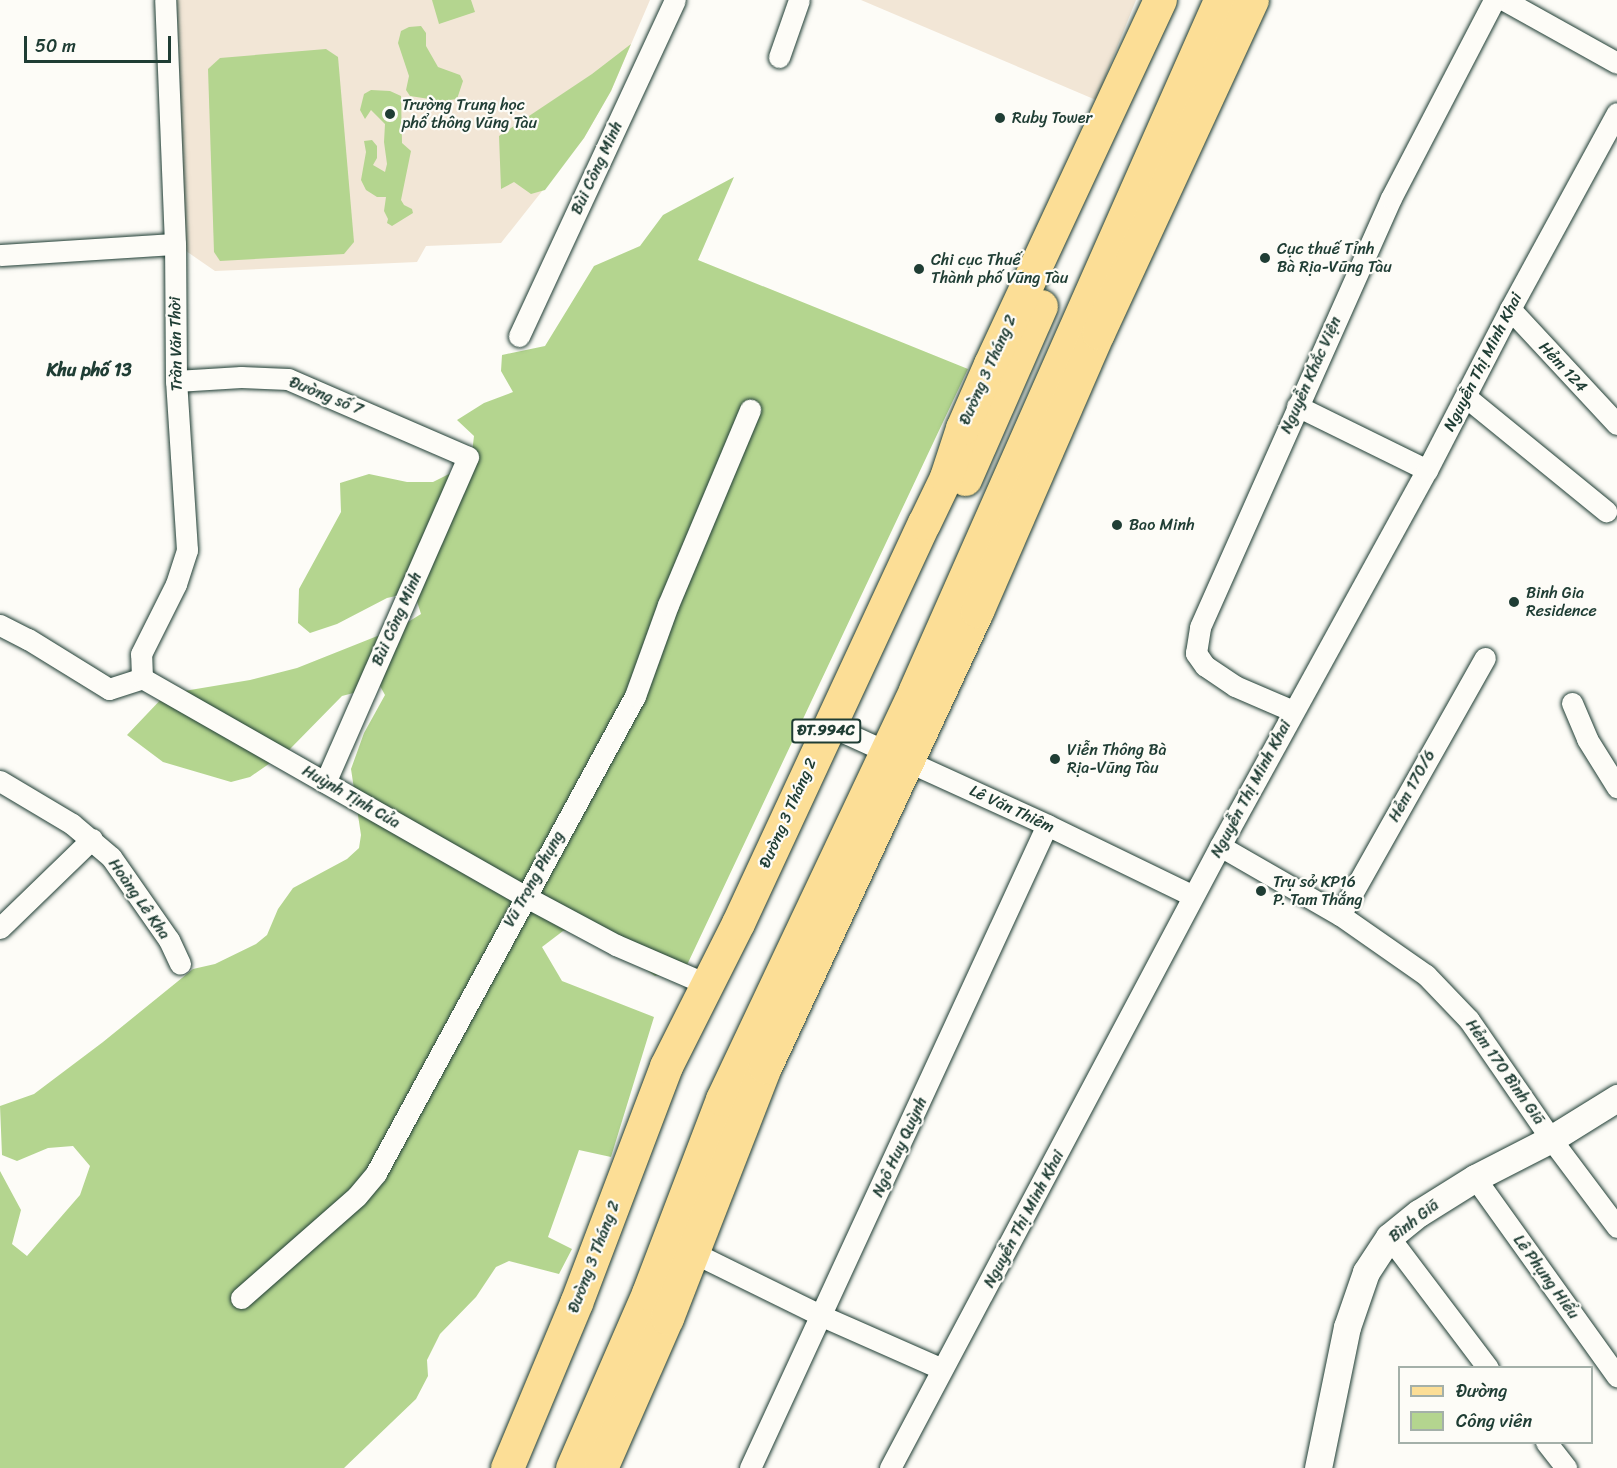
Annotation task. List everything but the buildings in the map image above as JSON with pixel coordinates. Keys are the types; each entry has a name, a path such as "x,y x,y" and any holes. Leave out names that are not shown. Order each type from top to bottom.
{"main road":[{"name":"Đường 3 Tháng 2","path":"507,1468 576,1304 666,1066 715,979 836,729 945,524 1139,66 1160,0"},
{"name":"Đường 3 Tháng 2","path":"1139,66 1176,0"},
{"path":"572,1468 648,1293 722,1099 776,1014 896,756 1220,0"},
{"path":"896,756 1023,510 1115,294 1252,0"},
{"name":"Đường 3 Tháng 2","path":"529,1468 590,1321 715,979"},
{"path":"601,1468 651,1357 692,1252 749,1104 776,1014"}],"street":[{"name":"Trần Văn Thời","path":"142,678 141,654 177,584 187,550 176,381 175,244 165,0"},
{"name":"Bùi Công Minh","path":"519,336 675,0"},
{"path":"779,57 799,0"},
{"name":"Nguyễn Khắc Viện","path":"1293,711 1235,686 1205,666 1196,653 1200,627 1391,198 1494,0"},
{"path":"1504,0 1617,63"},
{"name":"Nguyễn Thị Minh Khai","path":"890,1468 995,1275 1193,896 1427,470 1510,309 1617,113"},
{"path":"0,255 175,244"},
{"name":"Hẻm 124","path":"1510,309 1617,424"},
{"name":"Đường số 7","path":"176,381 242,377 288,379 468,457"},
{"path":"1466,397 1606,511"},
{"path":"1297,406 1427,470"},
{"name":"Vũ Trọng Phụng","path":"241,1298 357,1196 376,1173 635,696 668,605 750,410"},
{"name":"Bùi Công Minh","path":"326,782 468,457"},
{"path":"0,625 28,639 108,689 142,678"},
{"name":"Hẻm 170/6","path":"1340,915 1485,658"},
{"name":"Huỳnh Tịnh Của","path":"142,678 525,897 616,945 715,979"},
{"path":"1572,703 1587,740 1617,787"},
{"name":"Lê Văn Thiêm","path":"836,729 1047,825 1193,896"},
{"name":"Hoàng Lê Kha","path":"0,781 92,839 111,857 169,940 180,964"},
{"name":"Ngô Huy Quỳnh","path":"750,1468 1047,825"},
{"path":"0,928 92,839"},
{"name":"Hẻm 170 Bình Giã","path":"1220,846 1340,915 1426,975 1469,1020 1551,1139 1617,1227"},
{"name":"Bình Giã","path":"1318,1468 1347,1327 1366,1272 1389,1237 1419,1213 1475,1178 1551,1139 1617,1098"},
{"name":"Lê Phụng Hiểu","path":"1475,1178 1617,1376"},
{"path":"1389,1237 1486,1366"},
{"path":"692,1252 822,1316 942,1369"},
{"path":"1547,1444 1566,1468"}],"shaded area":[{"name":"Trường Trung học phổ thông Vũng Tàu","path":"177,0 650,0 611,91 584,138 501,243 426,246 417,262 215,271 186,251"},
{"path":"861,0 1136,0 1096,100"}],"green space":[{"path":"432,0 471,0 475,12 439,24"},
{"path":"421,26 426,33 426,46 438,67 460,75 463,81 457,99 442,101 410,96 406,90 409,76 398,43 401,31 409,27"},
{"path":"631,44 611,91 584,138 545,190 531,194 514,182 501,189 499,136 592,74"},
{"path":"326,49 338,57 354,242 344,254 220,261 214,252 208,69 220,58"},
{"path":"371,90 390,91 401,96 402,143 411,151 401,200 404,205 412,209 413,213 392,226 387,223 388,219 384,211 386,197 377,197 366,190 361,180 366,152 364,141 372,140 377,146 377,158 373,165 385,172 387,164 384,142 385,124 371,110 365,119 360,110 364,94"},
{"path":"734,177 698,260 968,369 687,965 673,972 655,976 587,927 563,931 542,947 562,981 654,1017 611,1157 579,1150 548,1237 572,1249 559,1274 509,1261 496,1267 476,1297 440,1334 427,1360 428,1376 416,1399 344,1468 0,1468 0,1171 21,1210 12,1244 27,1256 80,1195 90,1166 73,1146 48,1148 17,1161 2,1155 0,1106 34,1094 193,969 215,964 256,944 267,935 278,909 293,888 347,859 359,848 361,835 351,769 364,733 385,695 380,686 342,696 289,750 250,777 231,782 163,762 127,735 166,694 250,680 297,668 400,627 421,614 414,592 387,598 337,624 310,633 298,623 299,589 341,512 340,483 369,474 407,482 433,482 453,472 472,453 474,436 457,420 484,403 513,392 501,371 502,355 545,346 594,266 640,246 663,215"}],"place":[{"name":"Trường Trung học phổ thông Vũng Tàu","path":"390,114"},
{"name":"Ruby Tower","path":"1000,118"},
{"name":"Cục thuế Tỉnh Bà Rịa-Vũng Tàu","path":"1265,258"},
{"name":"Chi cục Thuế Thành phố Vũng Tàu","path":"919,269"},
{"name":"Bao Minh","path":"1117,525"},
{"name":"Binh Gia Residence","path":"1514,602"},
{"name":"Viễn Thông Bà Rịa-Vũng Tàu","path":"1055,759"},
{"name":"Trụ sở KP16 P. Tam Thắng","path":"1261,891"}],"district":[{"name":"Khu phố 13","path":"89,370"}]}
